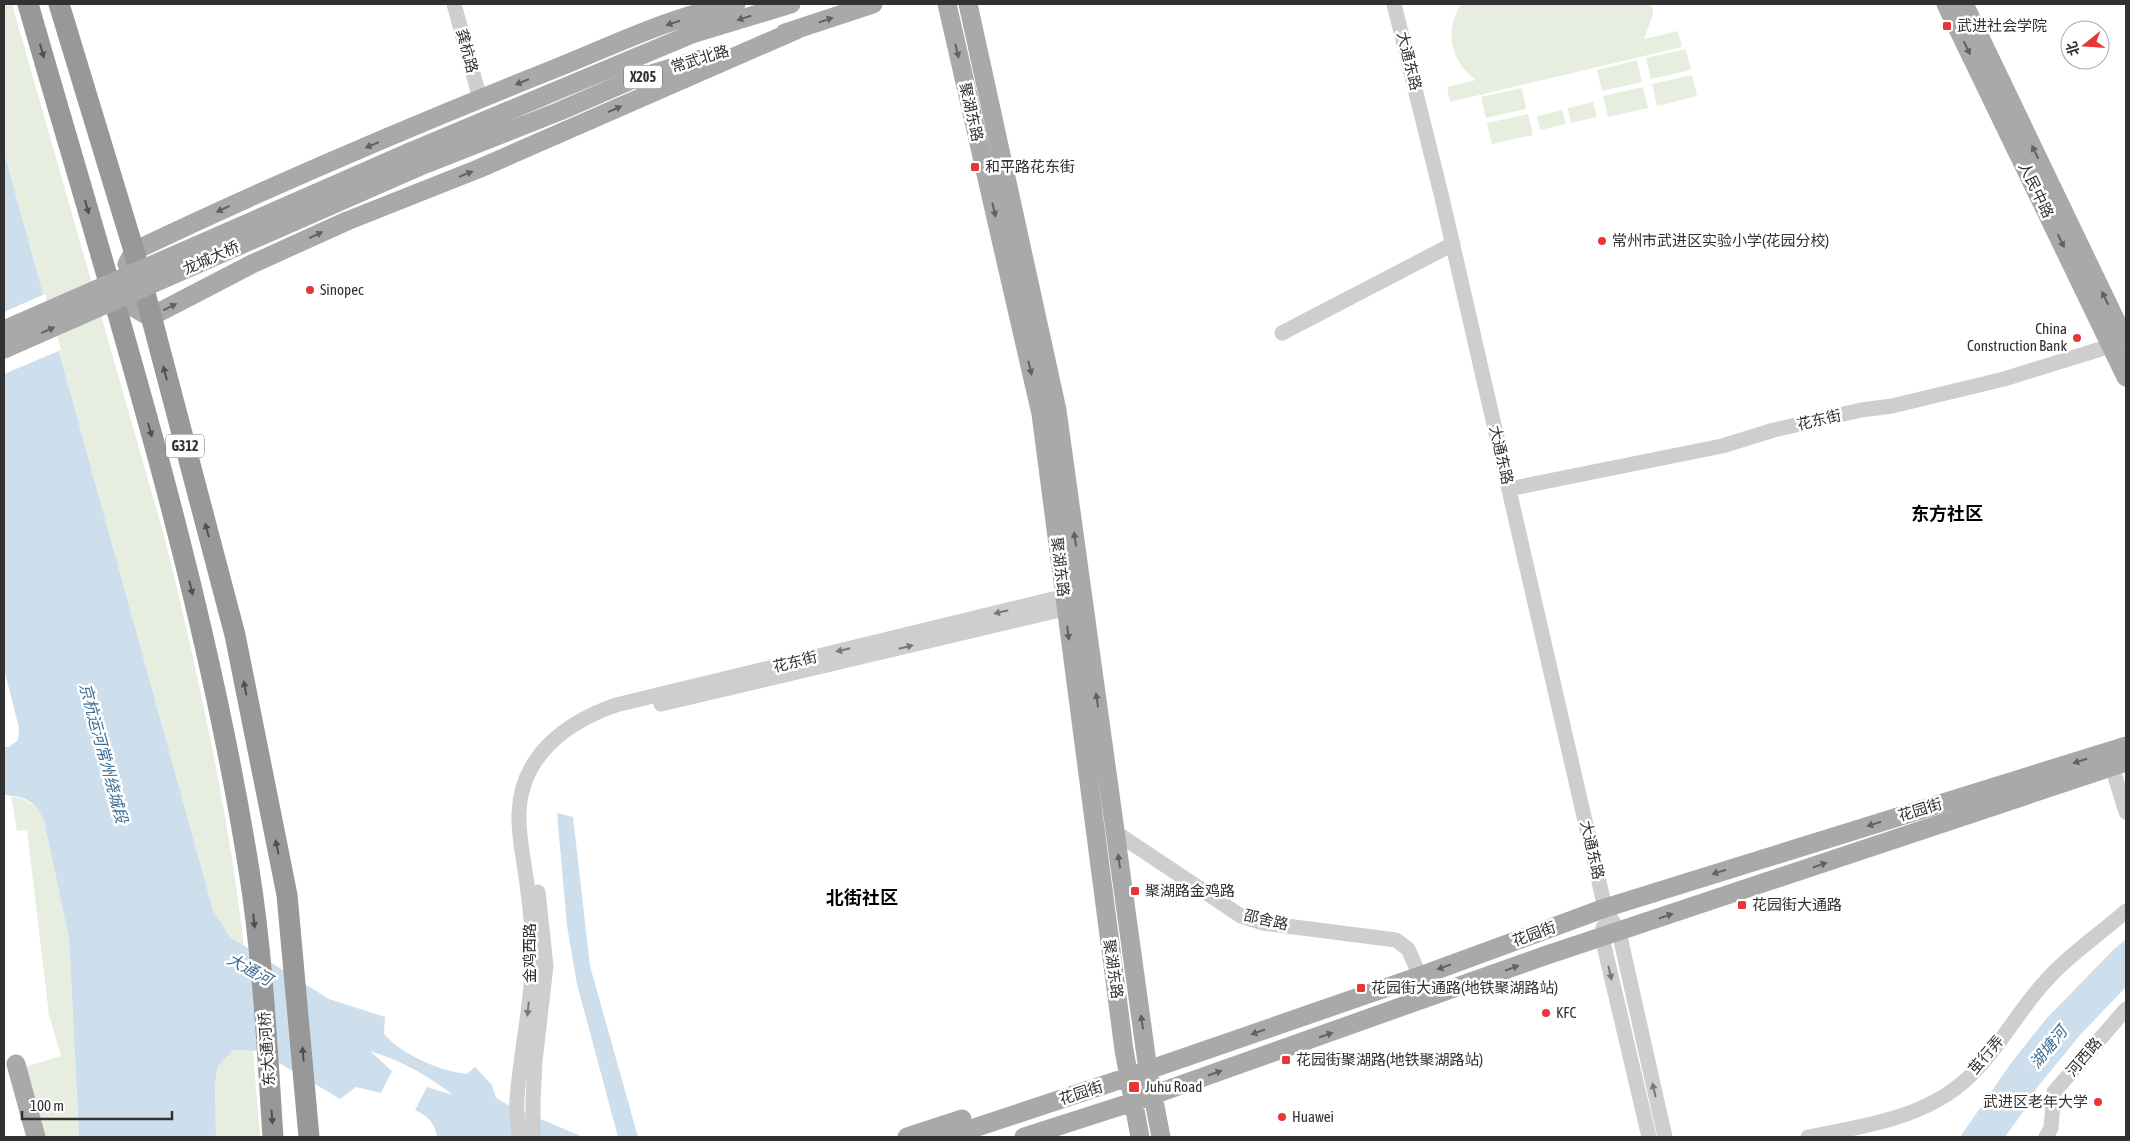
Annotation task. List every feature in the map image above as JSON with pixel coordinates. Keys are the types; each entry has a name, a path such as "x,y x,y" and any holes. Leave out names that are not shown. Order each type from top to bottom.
{"highway":[{"name":"G312","path":"28,4 112,295"},
{"name":"G312","path":"59,4 134,251 235,635 287,895 309,1137"},
{"name":"东大通河桥","path":"112,295 168,494 205,642 249,872 266,1034 273,1137"}],"main road":[{"path":"731,4 668,24 480,99 252,196 134,251 112,295 150,317 252,264 347,221 478,169 796,30"},
{"name":"常武北路","path":"414,160 692,34 791,4"},
{"name":"常武北路","path":"414,160 560,111 631,80 796,30 874,4"},
{"name":"聚湖东路","path":"947,4 1041,414 1064,603 1128,1077 1140,1137"},
{"name":"聚湖东路","path":"968,4 1057,410 1148,1070 1161,1137"},
{"name":"人民中路","path":"1946,4 2122,343"},
{"name":"人民中路","path":"1964,4 2122,343 2126,377"},
{"name":"龙城大桥","path":"4,330 414,160"},
{"name":"龙城大桥","path":"4,349 414,160"},
{"name":"花园街","path":"947,1137 1128,1077 1420,976 1605,908 2126,746"},
{"name":"花园街","path":"1024,1137 1133,1102 1610,935 2119,764"},
{"path":"8,1066 25,1137"},
{"path":"8,1066 36,1137"},
{"path":"907,1137 987,1112 1128,1077"},
{"path":"1056,1137 1133,1102"}],"street":[{"name":"龚杭路","path":"454,4 480,99"},
{"path":"692,34 731,4"},
{"name":"大通东路","path":"1394,4 1453,244 1605,908 1649,1137"},
{"path":"1282,333 1453,244"},
{"name":"花东街","path":"1509,489 1722,446 1774,430 1861,410 1901,404 2004,379 2122,343"},
{"name":"花东街","path":"535,773 539,756 556,736 574,722 616,705 1083,598"},
{"path":"2119,764 2126,812"},
{"name":"金鸡西路","path":"519,1137 517,1100 532,972 529,904 519,836 519,811 523,790 535,773"},
{"name":"金鸡西路","path":"533,1137 533,1103 546,966 536,876 528,831 528,804 535,773"},
{"name":"邵舍路","path":"1116,832 1241,916 1263,923 1396,940 1408,949 1420,976"},
{"name":"茧行弄","path":"1808,1137 1872,1124 1916,1111 1961,1084 1984,1060 2044,982 2126,911"},
{"name":"大通东路","path":"1610,935 1665,1137"},
{"name":"河西路","path":"2046,1137 2051,1128 2054,1092 2126,1009"}],"shaded area":[{"path":"4,4 12,4 165,539 189,640 221,792 244,946 230,937 213,910 4,152"},
{"path":"1461,4 1652,4 1653,15 1644,39 1678,31 1682,47 1450,102 1447,87 1476,80 1460,64 1452,45 1453,25"},
{"path":"1686,49 1691,70 1651,79 1646,58"},
{"path":"1637,60 1642,82 1602,91 1597,70"},
{"path":"1692,75 1697,96 1657,106 1652,84"},
{"path":"1643,87 1648,108 1608,117 1603,96"},
{"path":"1522,88 1526,109 1486,118 1481,97"},
{"path":"1593,102 1597,117 1571,123 1568,108"},
{"path":"1562,110 1566,124 1540,130 1537,116"},
{"path":"1528,114 1533,135 1492,144 1487,123"},
{"path":"11,796 22,799 35,807 44,821 69,939 79,1137 44,1137 25,1067 61,1056 49,1015 27,830 17,831"},
{"path":"234,1050 253,1051 260,1137 216,1137 215,1084 218,1066"}],"water":[{"path":"4,152 213,910 230,937 329,999 385,1017 384,1034 401,1049 433,1066 456,1072 467,1074 475,1067 492,1085 496,1098 510,1106 583,1137 437,1137 435,1128 430,1120 415,1110 427,1087 453,1095 424,1075 393,1059 370,1051 392,1071 381,1093 356,1087 340,1099 259,1051 234,1050 218,1066 215,1084 216,1137 79,1137 69,939 44,821 41,814 29,801 4,795 4,747 9,747 18,740 19,728 4,669"},
{"path":"557,813 573,817 590,966 638,1137 618,1137 577,984 567,926"},
{"name":"湖塘河","path":"2126,939 2126,987 2080,1035 2036,1089 2036,1094 2005,1137 1960,1137 2011,1063 2046,1019"}],"pier":[{"path":"45,294 61,350 4,374 4,312"}],"place":[{"name":"武进社会学院","path":"1947,26"},
{"name":"和平路花东街","path":"975,167"},
{"name":"常州市武进区实验小学(花园分校)","path":"1602,241"},
{"name":"Sinopec","path":"310,290"},
{"name":"China Construction Bank","path":"2077,338"},
{"name":"聚湖路金鸡路","path":"1135,891"},
{"name":"花园街大通路","path":"1742,905"},
{"name":"花园街大通路(地铁聚湖路站)","path":"1361,988"},
{"name":"KFC","path":"1546,1013"},
{"name":"花园街聚湖路(地铁聚湖路站)","path":"1286,1060"},
{"name":"Juhu Road","path":"1134,1087"},
{"name":"武进区老年大学","path":"2098,1102"},
{"name":"Huawei","path":"1282,1117"}],"district":[{"name":"东方社区","path":"1947,514"},
{"name":"北街社区","path":"862,898"}],"water label":[{"name":"京杭运河常州绕城段","path":"104,753"},
{"name":"大通河","path":"250,969"}]}
